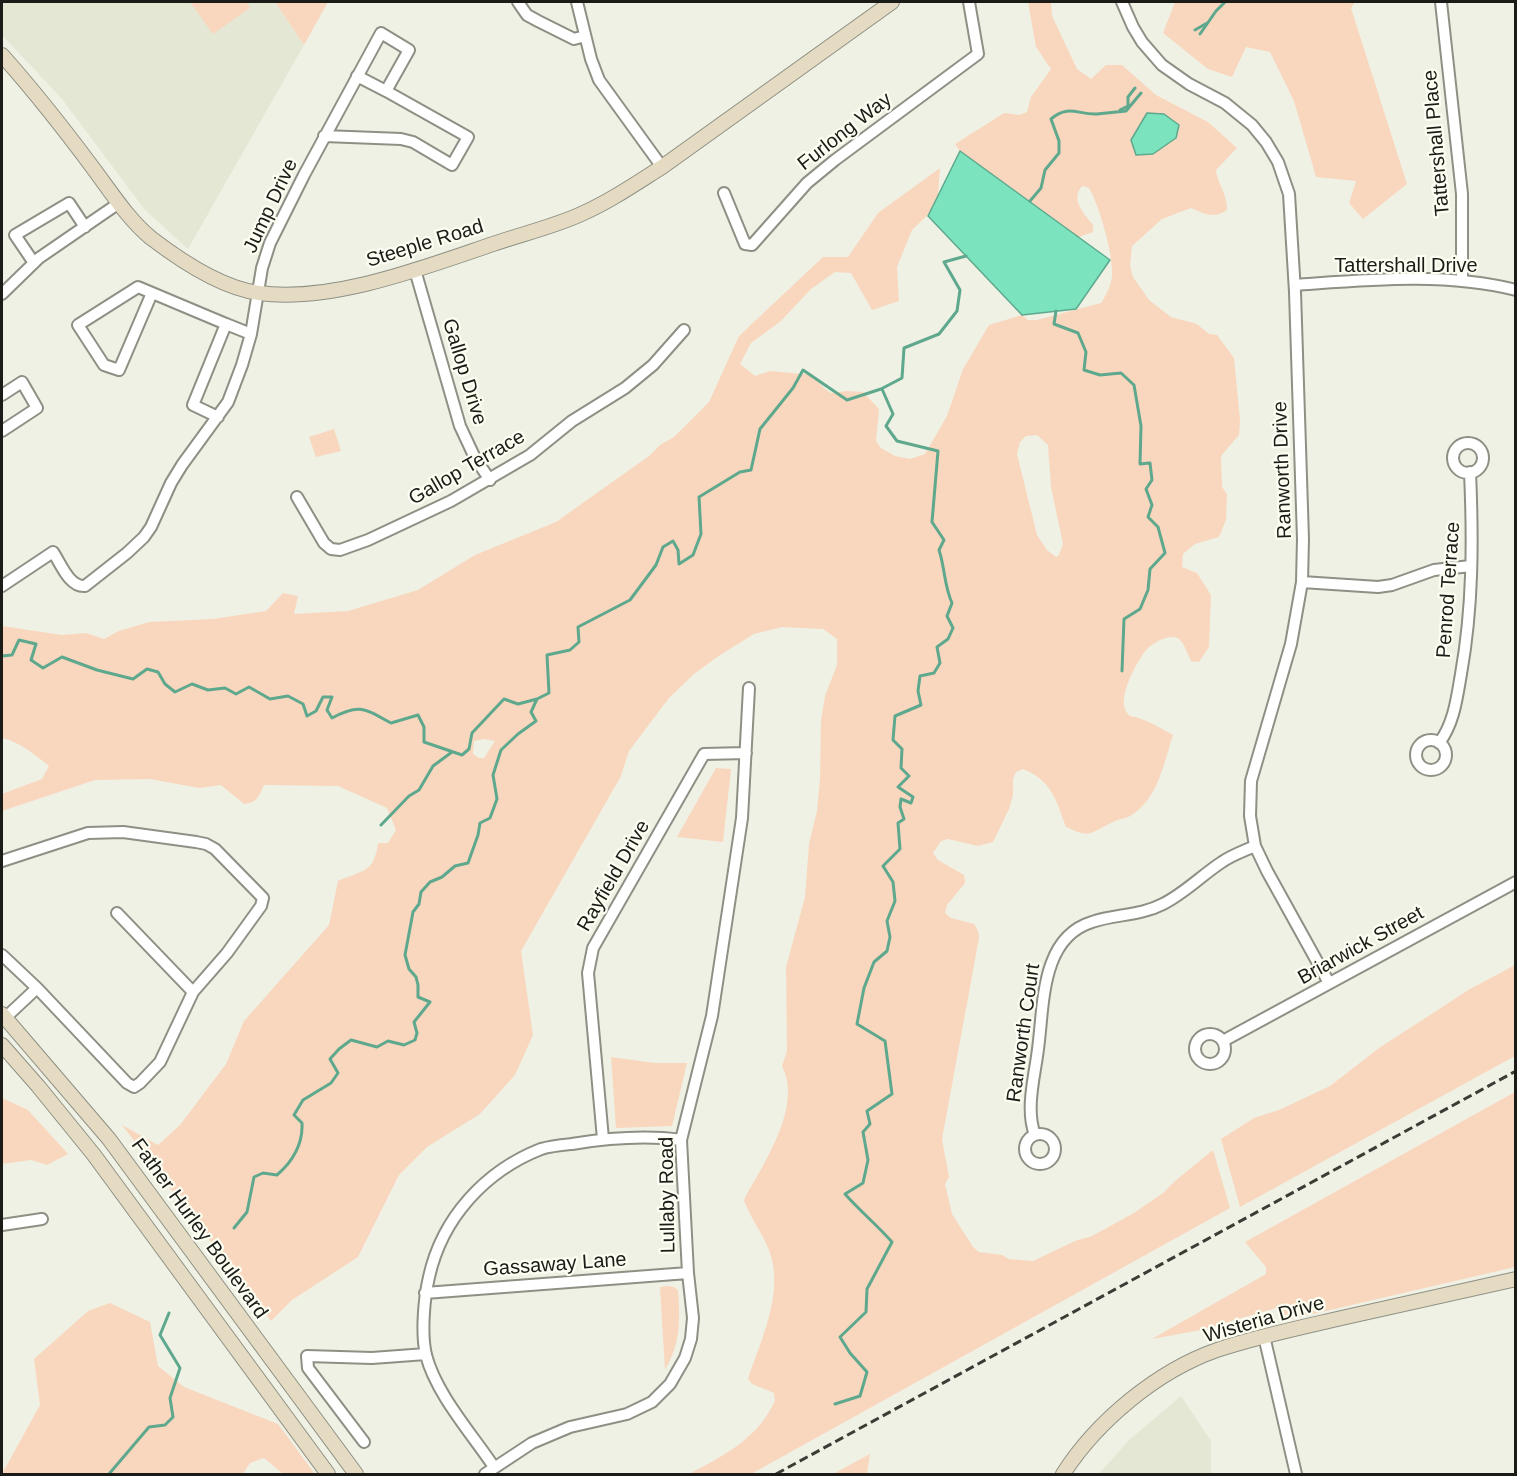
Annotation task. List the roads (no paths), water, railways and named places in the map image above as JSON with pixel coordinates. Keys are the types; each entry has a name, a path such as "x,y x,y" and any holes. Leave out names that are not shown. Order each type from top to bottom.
{"street":[{"path":"518,2 527,15 538,21 574,39 585,36"},
{"path":"576,2 599,80 662,167"},
{"name":"Steeple Road","path":"2,55 36,93 119,202 149,236 188,265 222,282 258,293 325,293 415,270 578,215 624,192 892,2"},
{"name":"Furlong Way","path":"724,193 745,244 752,245 807,183 978,54 969,2"},
{"name":"Ranworth Drive","path":"1122,2 1133,27 1153,55 1174,75 1226,103 1252,125 1273,153 1285,180 1291,203 1303,539 1302,582 1291,644 1251,781 1250,816 1256,846 1267,871 1329,983"},
{"name":"Tattershall Place","path":"1441,2 1462,194 1462,281"},
{"name":"Jump Drive","path":"2,586 54,552 73,583 85,586 127,553 151,527 171,483 218,417 233,390 251,334 262,268 270,243 324,136 381,33 409,50 386,91"},
{"path":"324,136 413,142 452,165 468,137 357,76"},
{"path":"2,294 34,263 119,202"},
{"path":"34,263 15,235 69,203 85,227"},
{"name":"Gallop Drive","path":"415,270 460,426 475,458 490,480"},
{"name":"Tattershall Drive","path":"1295,285 1376,280 1462,281 1515,290"},
{"path":"152,293 119,370 104,366 78,325 138,287 251,334"},
{"path":"218,417 193,405 226,324"},
{"name":"Gallop Terrace","path":"297,497 324,543 331,549 340,550 368,540 441,506 531,455 572,421 625,388 653,365 684,330"},
{"path":"2,395 22,382 37,408 2,431"},
{"name":"Penrod Terrace","path":"1439,743 1449,727 1460,683 1469,617 1473,521 1470,472"},
{"path":"1302,582 1378,587 1392,585 1434,570 1471,566"},
{"name":"Lullaby Road","path":"490,1471 532,1443 570,1427 627,1414 652,1402 670,1384 685,1358 691,1339 693,1318 688,1273 681,1140 712,1016 742,818 749,688"},
{"name":"Rayfield Drive","path":"603,1139 588,973 593,948 704,754 746,753"},
{"path":"2,861 88,833 107,831 196,842 215,849 263,898 261,906 227,953 193,992 160,1062 134,1087 127,1083 37,988 2,955"},
{"name":"Ranworth Court","path":"1035,1135 1031,1119 1032,1096 1047,977 1054,956 1063,942 1089,922 1138,913 1163,904 1187,890 1223,861 1256,846"},
{"name":"Briarwick Street","path":"1223,1041 1515,882"},
{"path":"117,913 193,992"},
{"path":"3,1018 37,988"},
{"name":"Father Hurley Boulevard","path":"3,1018 109,1139 356,1474"},
{"name":"Father Hurley Boulevard","path":"2,1046 94,1155 328,1474"},
{"path":"490,1471 440,1388 426,1354 425,1293 433,1258 448,1226 470,1196 492,1177 514,1162 543,1148 603,1139 656,1137 681,1140"},
{"path":"2,1225 42,1219"},
{"name":"Gassaway Lane","path":"425,1293 688,1273"},
{"name":"Wisteria Drive","path":"1063,1474 1073,1459 1109,1419 1144,1389 1189,1362 1215,1351 1264,1336 1515,1279"},
{"path":"1264,1336 1296,1474"},
{"path":"364,1443 308,1368 307,1356 372,1358 426,1354"}],"waterway":[{"path":"1200,34 1225,2"},
{"path":"1195,30 1207,23"},
{"path":"1120,110 1128,106 1128,97 1135,88"},
{"path":"1030,201 1041,188 1045,170 1059,153 1059,141 1051,119 1068,111 1090,114 1126,111 1141,93"},
{"path":"234,1228 247,1212 254,1177 263,1173 277,1175 292,1158 299,1145 302,1130 302,1123 294,1115 303,1100 331,1083 338,1073 330,1059 339,1049 351,1040 377,1047 388,1041 404,1045 415,1040 417,1033 414,1022 430,1002 418,997 416,977 409,969 405,955 413,912 419,904 421,892 430,882 442,877 455,866 468,863 480,823 490,818 497,799 493,775 501,750 536,721 531,712 537,699 549,693 547,655 570,650 579,642 578,627 630,600 656,565 663,547 673,541 678,550 679,564 693,555 701,534 699,497 740,472 751,470 760,429 793,388 803,370 847,400 881,389 902,378 904,348 939,334 957,311 960,290 944,262 966,256"},
{"path":"1056,311 1054,324 1078,333 1086,352 1084,370 1100,375 1121,373 1134,385 1141,426 1140,464 1150,463 1152,480 1146,489 1152,505 1148,517 1158,527 1165,553 1150,569 1148,590 1140,609 1124,619 1122,671"},
{"path":"835,1404 860,1396 867,1372 850,1353 840,1337 866,1312 867,1289 892,1242 845,1194 863,1183 868,1160 863,1132 870,1124 867,1111 892,1094 885,1041 857,1024 864,988 874,962 887,951 890,937 887,921 895,901 893,882 883,866 900,849 898,823 904,819 900,807 901,799 911,803 913,797 898,787 909,776 901,768 902,749 893,740 895,716 921,705 918,691 920,676 934,673 940,663 937,647 948,639 953,628 947,616 952,603 939,550 944,540 932,522 938,451 897,441 886,426 893,414 882,389"},
{"path":"2,656 12,655 19,640 36,644 31,660 43,668 62,657 97,670 133,679 147,669 158,672 165,684 175,692 192,684 208,690 225,688 236,694 249,687 270,699 288,696 303,704 307,716 316,711 323,697 332,697 327,710 332,718 356,709 368,711 391,723 418,715 424,727 424,742 462,755 469,749 472,733 504,699 518,704 537,699"},
{"path":"381,825 409,796 419,790 433,766 452,752"},
{"path":"109,1474 149,1427 165,1425 173,1417 170,1398 180,1368 160,1335 169,1313"}],"railway":[{"path":"776,1474 1516,1071"}]}
